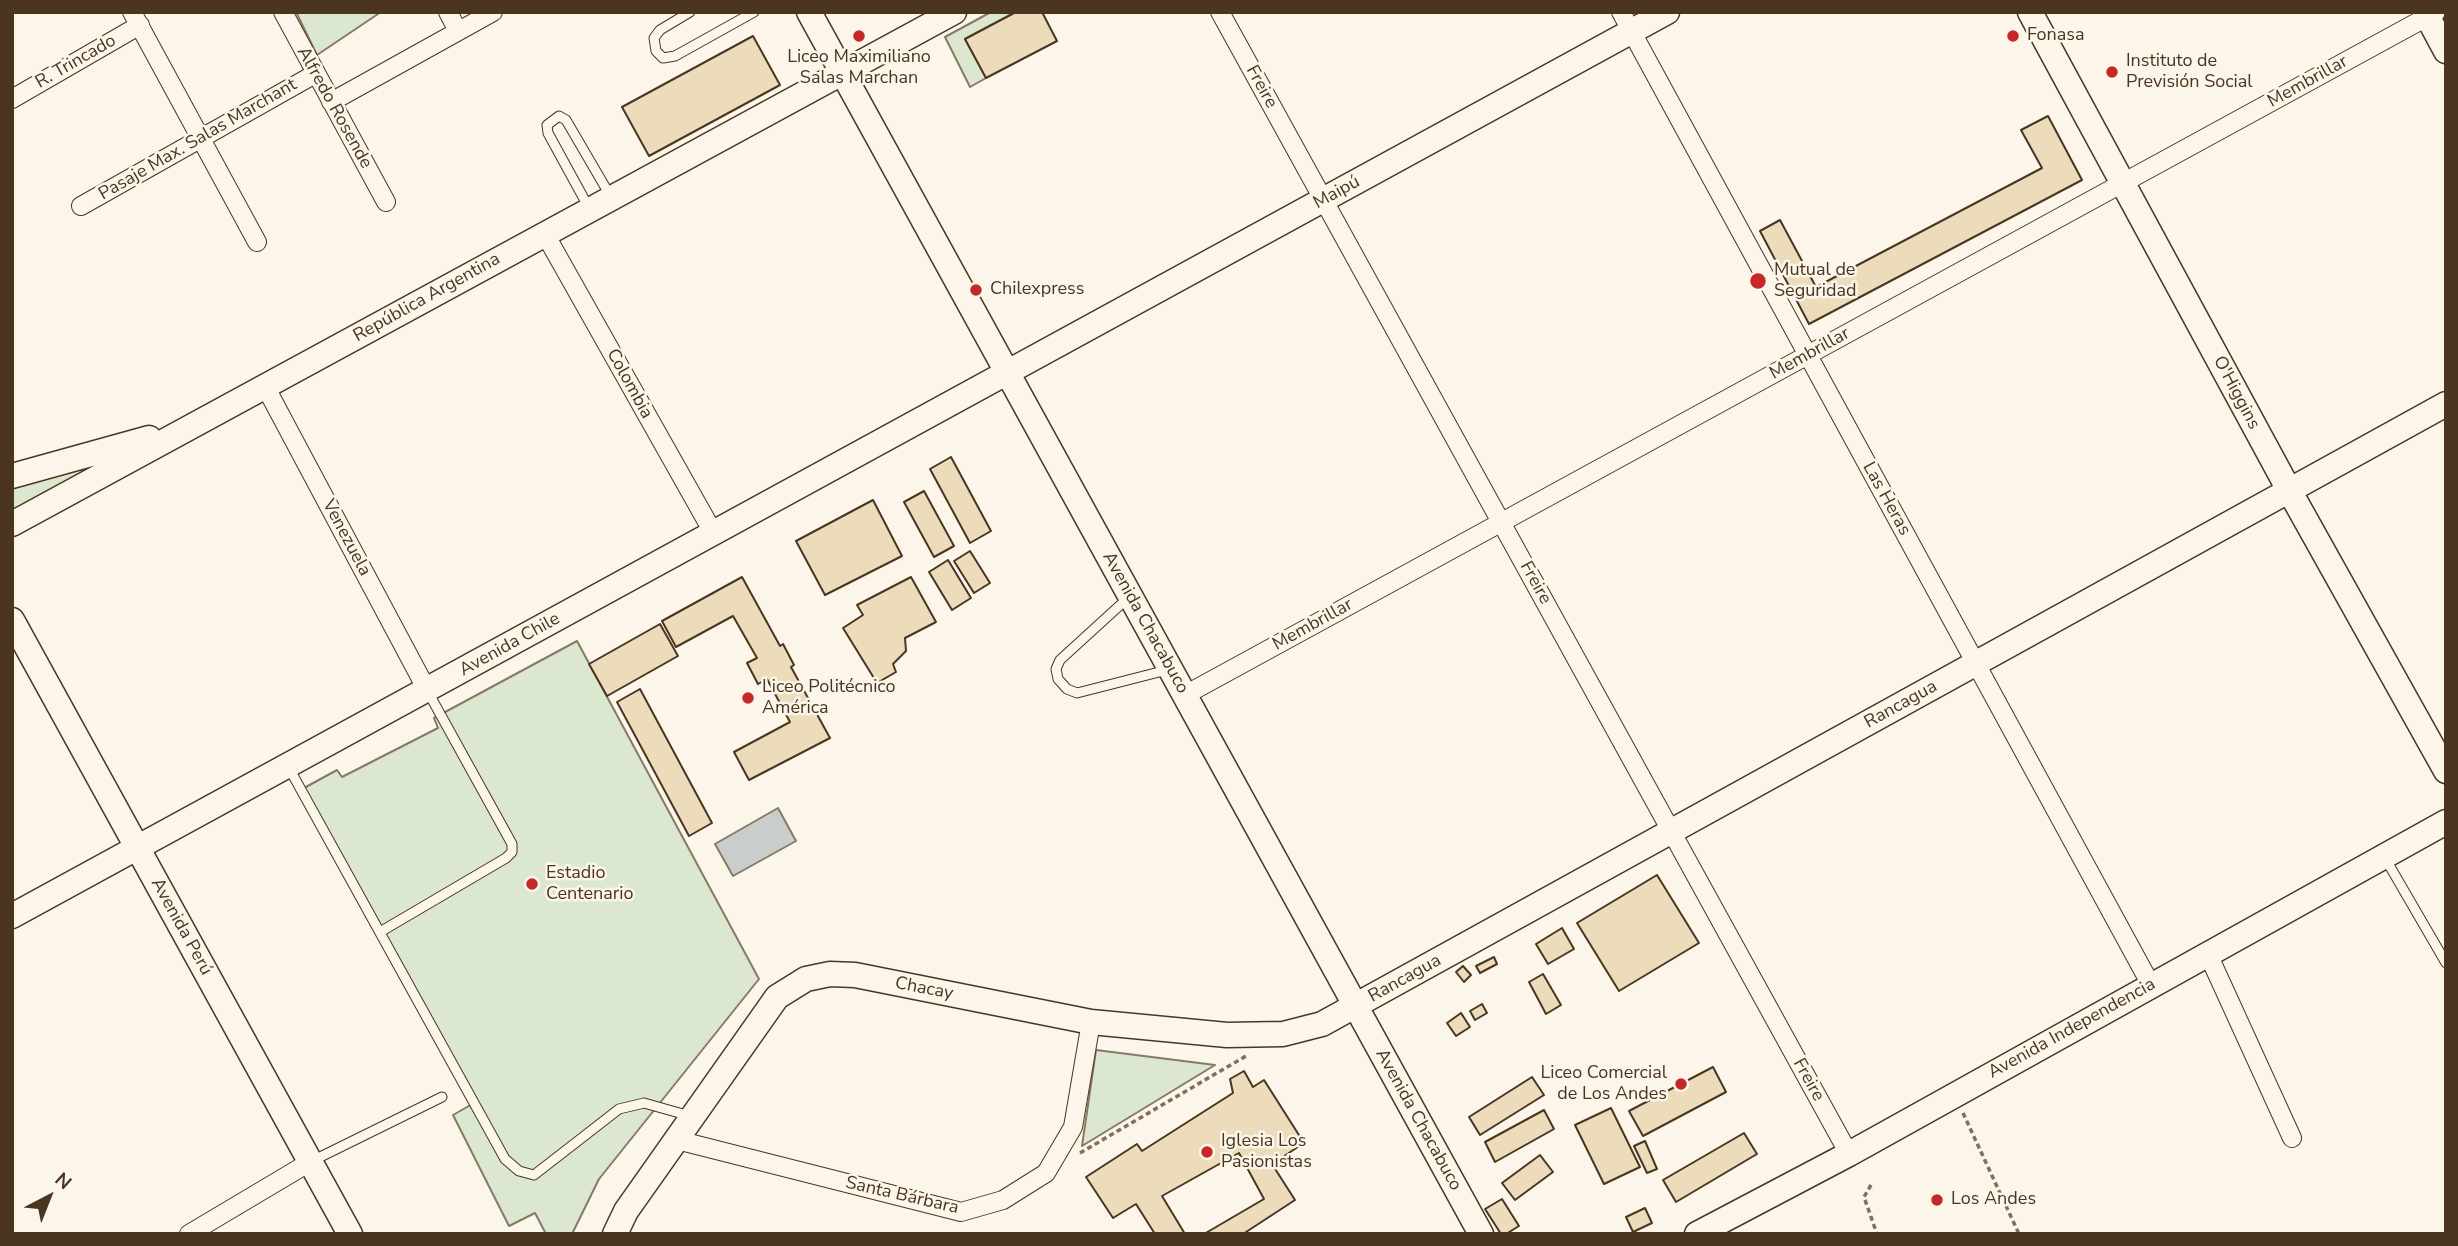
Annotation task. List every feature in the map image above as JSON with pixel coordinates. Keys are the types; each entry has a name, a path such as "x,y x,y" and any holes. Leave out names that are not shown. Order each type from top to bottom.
{"main road":[{"name":"Avenida Chacabuco","path":"809,12 1481,1234"},
{"name":"República Argentina","path":"12,524 954,12"},
{"name":"Maipú","path":"1007,373 1324,200 1626,22 1667,12"},
{"name":"O'Higgins","path":"2030,12 2289,491 2446,771"},
{"path":"2429,14 2446,51"},
{"name":"Avenida Chile","path":"12,916 1007,373"},
{"name":"Rancagua","path":"1356,1006 2446,404"},
{"path":"12,476 194,425"},
{"name":"Avenida Perú","path":"12,620 350,1234"},
{"name":"Avenida Independencia","path":"1697,1234 1849,1154 2446,822"},
{"name":"Chacay","path":"615,1234 626,1211 777,997 796,984 818,976 855,975 1091,1022 1227,1035 1283,1034 1322,1024 1356,1006"}],"street":[{"name":"Alfredo Rosende","path":"283,12 386,202"},
{"path":"448,12 458,31"},
{"path":"331,102 493,12"},
{"name":"Freire","path":"1220,12 1849,1154"},
{"name":"Membrillar","path":"1185,695 2429,14"},
{"path":"136,19 257,242"},
{"name":"R. Trincado","path":"12,99 136,19"},
{"name":"Las Heras","path":"1626,22 2151,985"},
{"name":"Pasaje Max. Salas Marchant","path":"82,206 315,74"},
{"name":"Colombia","path":"545,234 714,534"},
{"name":"Venezuela","path":"265,386 427,690"},
{"path":"2208,954 2292,1138"},
{"name":"Santa Bárbara","path":"677,1140 961,1212 1003,1200 1046,1173 1073,1128 1091,1022"},
{"path":"189,1234 310,1162"}],"lane":[{"path":"690,12 660,30 654,38 656,51 663,58 675,56 754,12"},
{"path":"559,116 566,120 601,204 548,133 547,125 559,116"},
{"path":"1130,596 1060,660 1056,669 1058,680 1077,693 1170,669"},
{"path":"380,932 512,852 512,844 427,690"},
{"path":"288,766 505,1159 519,1171 534,1175 619,1109 644,1104 694,1117"},
{"path":"2384,856 2446,963"},
{"path":"310,1162 442,1097"}],"path":[{"path":"1046,1173 1246,1056 1263,1036"},
{"path":"1955,1095 2019,1234"},
{"path":"1871,1185 1864,1197 1877,1234"}],"green space":[{"path":"296,12 381,12 317,55"},
{"path":"991,12 1016,12 965,39 986,78 970,87 945,37"},
{"path":"137,446 12,515 12,487"},
{"name":"Estadio Centenario","path":"577,641 759,979 599,1179 572,1234 546,1234 535,1213 509,1226 453,1115 474,1103 304,788 337,770 342,777 438,728 434,718"},
{"path":"1096,1050 1215,1065 1082,1146"}],"shaded area":[{"path":"778,808 796,841 733,876 715,844"}],"building":[{"path":"1016,12 1042,12 1057,41 986,78 965,39"},
{"path":"753,36 780,85 649,156 622,107"},
{"path":"2048,116 2082,180 1809,324 1760,231 1780,220 1816,287 2042,168 2021,130"},
{"path":"951,457 991,531 970,543 930,469"},
{"path":"924,491 954,546 934,557 904,502"},
{"path":"873,500 902,556 825,595 796,541"},
{"path":"970,551 990,583 974,593 954,561"},
{"path":"948,560 971,598 952,610 929,572"},
{"path":"742,577 780,646 783,644 794,665 791,667 830,738 749,780 734,752 790,722 767,679 758,684 747,663 757,658 733,616 676,647 662,621"},
{"path":"911,577 936,622 905,638 906,651 893,664 896,672 877,683 843,628 863,615 857,605"},
{"path":"660,624 678,656 607,696 589,664"},
{"path":"640,689 712,823 689,836 617,702"},
{"path":"1657,875 1699,943 1619,991 1577,923"},
{"path":"1562,928 1574,949 1548,964 1536,944"},
{"path":"1494,957 1497,964 1480,973 1476,966"},
{"path":"1463,966 1471,975 1464,982 1456,972"},
{"path":"1543,974 1561,1005 1546,1014 1529,982"},
{"path":"1482,1004 1487,1013 1475,1020 1470,1011"},
{"path":"1461,1013 1470,1027 1456,1036 1447,1023"},
{"path":"1713,1067 1726,1092 1643,1136 1629,1111"},
{"name":"Iglesia Los Pasionistas","path":"1244,1071 1253,1087 1264,1080 1304,1143 1272,1164 1295,1200 1243,1234 1204,1234 1264,1199 1239,1153 1162,1196 1185,1234 1155,1234 1136,1204 1113,1218 1086,1177 1137,1144 1142,1151 1233,1093 1230,1079"},
{"path":"1532,1077 1544,1095 1480,1135 1469,1117"},
{"path":"1611,1108 1640,1167 1604,1184 1575,1125"},
{"path":"1544,1110 1554,1129 1495,1162 1485,1142"},
{"path":"1744,1133 1757,1154 1676,1202 1663,1180"},
{"path":"1645,1141 1657,1169 1647,1173 1634,1146"},
{"path":"1540,1155 1553,1172 1515,1200 1502,1183"},
{"path":"1502,1199 1519,1226 1506,1234 1501,1234 1485,1209"},
{"path":"1645,1208 1652,1223 1633,1232 1626,1217"}],"place":[{"name":"Liceo Maximiliano Salas Marchan","path":"859,36"},
{"name":"Fonasa","path":"2013,36"},
{"name":"Instituto de Previsión Social","path":"2112,72"},
{"name":"Mutual de Seguridad","path":"1758,281"},
{"name":"Chilexpress","path":"976,290"},
{"name":"Liceo Politécnico América","path":"748,698"},
{"name":"Estadio Centenario","path":"532,884"},
{"name":"Liceo Comercial de Los Andes","path":"1681,1084"},
{"name":"Iglesia Los Pasionistas","path":"1207,1152"},
{"name":"Los Andes","path":"1937,1200"}]}
